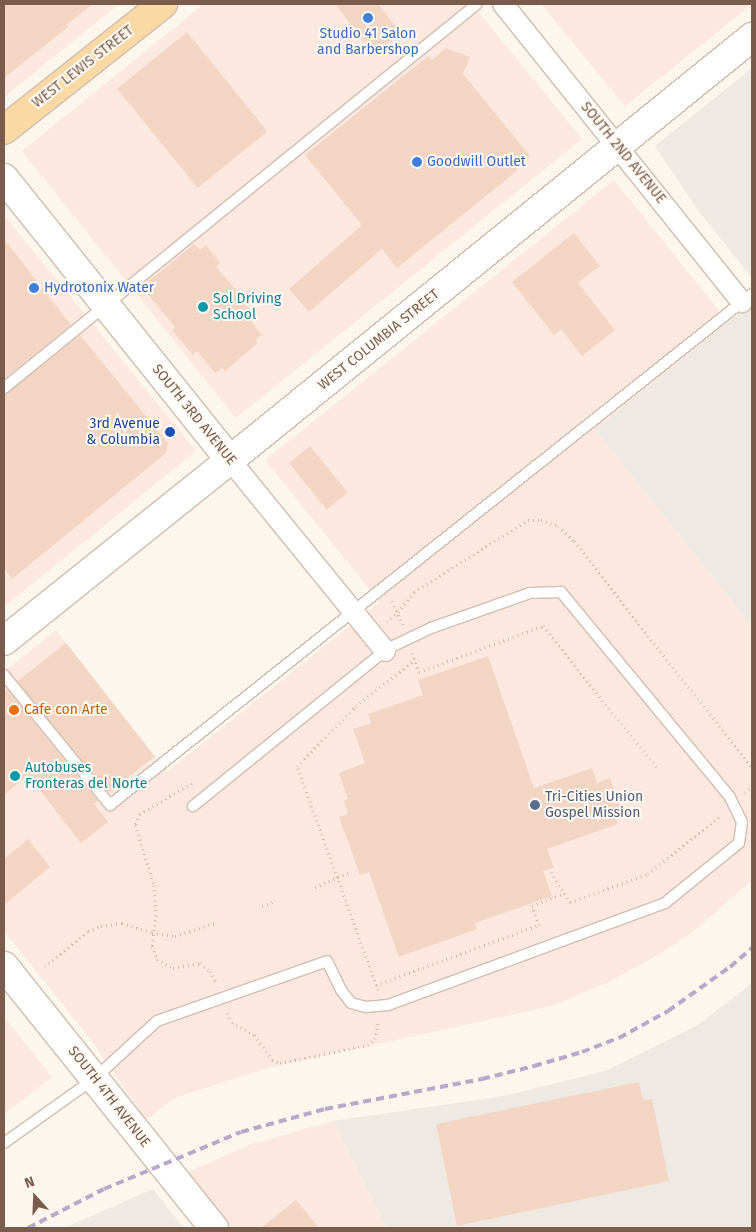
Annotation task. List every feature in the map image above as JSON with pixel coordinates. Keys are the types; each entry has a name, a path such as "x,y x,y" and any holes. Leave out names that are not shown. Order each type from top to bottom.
{"main road":[{"name":"WEST LEWIS STREET","path":"4,130 162,4"}],"street":[{"name":"SOUTH 2ND AVENUE","path":"503,4 617,146 747,298"},
{"name":"WEST COLUMBIA STREET","path":"4,641 752,37"},
{"name":"SOUTH 3RD AVENUE","path":"4,178 384,651"},
{"name":"SOUTH 4TH AVENUE","path":"4,966 214,1228"}],"lane":[{"path":"4,388 477,4"},
{"path":"4,674 110,804 747,298"},
{"path":"4,1143 94,1078 157,1021 327,961 341,990 351,1003 366,1007 388,1005 665,903 739,842 742,822 730,797 561,592 530,593 431,628 384,651 193,806"}],"path":[{"path":"411,650 419,672 543,626 657,768"},
{"path":"379,993 297,766 356,706 415,660"},
{"path":"551,872 570,902 648,874 723,813"},
{"path":"315,887 351,872"},
{"path":"376,986 539,925 532,906 564,893"},
{"path":"262,906 272,902"},
{"path":"45,967 88,930 101,926 122,923 152,933 175,936 218,922"},
{"path":"227,1012 232,1022 254,1035 272,1060 280,1063 368,1045 375,1038 378,1023"}],"shaded area":[{"path":"4,4 119,4 4,97"},
{"path":"204,4 472,4 582,139 236,418 22,151"},
{"path":"541,4 752,4 625,106"},
{"path":"752,68 752,278 698,210 655,146"},
{"path":"614,180 728,322 595,429 752,626 752,880 690,934 656,956 609,982 552,1006 268,1068 177,1097 146,1119 88,1036 4,931 4,672 56,630 167,772 380,602 265,460"},
{"path":"4,215 196,451 4,607"},
{"path":"752,302 752,626 595,429"},
{"path":"752,983 752,1228 387,1228 333,1121 504,1096 605,1071 698,1025"},
{"path":"4,1017 52,1077 4,1114"},
{"path":"333,1121 387,1228 233,1228 188,1172 252,1144"},
{"path":"153,1189 184,1228 64,1228"}],"building":[{"path":"4,4 93,4 66,25 68,27 4,78"},
{"name":"Studio 41 Salon and Barbershop","path":"335,4 378,4 401,33 374,54"},
{"path":"187,32 268,131 198,188 117,89"},
{"name":"Goodwill Outlet","path":"446,48 470,57 463,74 530,156 516,168 518,170 397,268 382,249 309,312 289,289 362,225 305,155 428,56 432,60"},
{"path":"574,233 600,266 578,283 615,330 582,356 561,329 554,335 512,282"},
{"path":"4,239 71,325 4,379"},
{"name":"Sol Driving School","path":"194,244 200,250 206,245 220,263 216,267 238,292 236,294 249,309 244,313 262,335 255,340 258,343 225,371 222,368 215,373 197,351 193,355 172,330 175,327 142,287"},
{"path":"80,335 168,443 166,453 12,579 4,568 4,395"},
{"path":"310,446 348,493 327,510 289,463"},
{"path":"66,643 155,756 106,795 17,681"},
{"name":"Tri-Cities Union Gospel Mission","path":"488,656 534,788 592,768 597,783 610,778 621,810 614,813 618,824 547,849 554,868 543,871 552,896 475,923 477,929 399,957 369,872 360,875 339,817 348,814 344,800 348,799 339,773 365,763 353,729 371,723 368,714 423,695 418,680"},
{"path":"7,689 98,801 94,804 108,822 81,843 28,775 4,795 4,692"},
{"path":"28,839 50,867 4,905 4,859"},
{"path":"639,1082 643,1100 652,1099 669,1181 457,1226 436,1124"},
{"path":"296,1200 319,1228 261,1228"}],"railway":[{"path":"28,1228 104,1189 241,1132 325,1109 482,1079 582,1052 619,1038 668,1011 730,967 752,948"}],"place":[{"name":"Studio 41 Salon and Barbershop","path":"368,18"},
{"name":"Goodwill Outlet","path":"417,162"},
{"name":"Hydrotonix Water","path":"34,288"},
{"name":"Sol Driving School","path":"203,307"},
{"name":"3rd Avenue & Columbia","path":"170,432"},
{"name":"Cafe con Arte","path":"14,710"},
{"name":"Autobuses Fronteras del Norte","path":"15,776"},
{"name":"Tri-Cities Union Gospel Mission","path":"535,805"}]}
